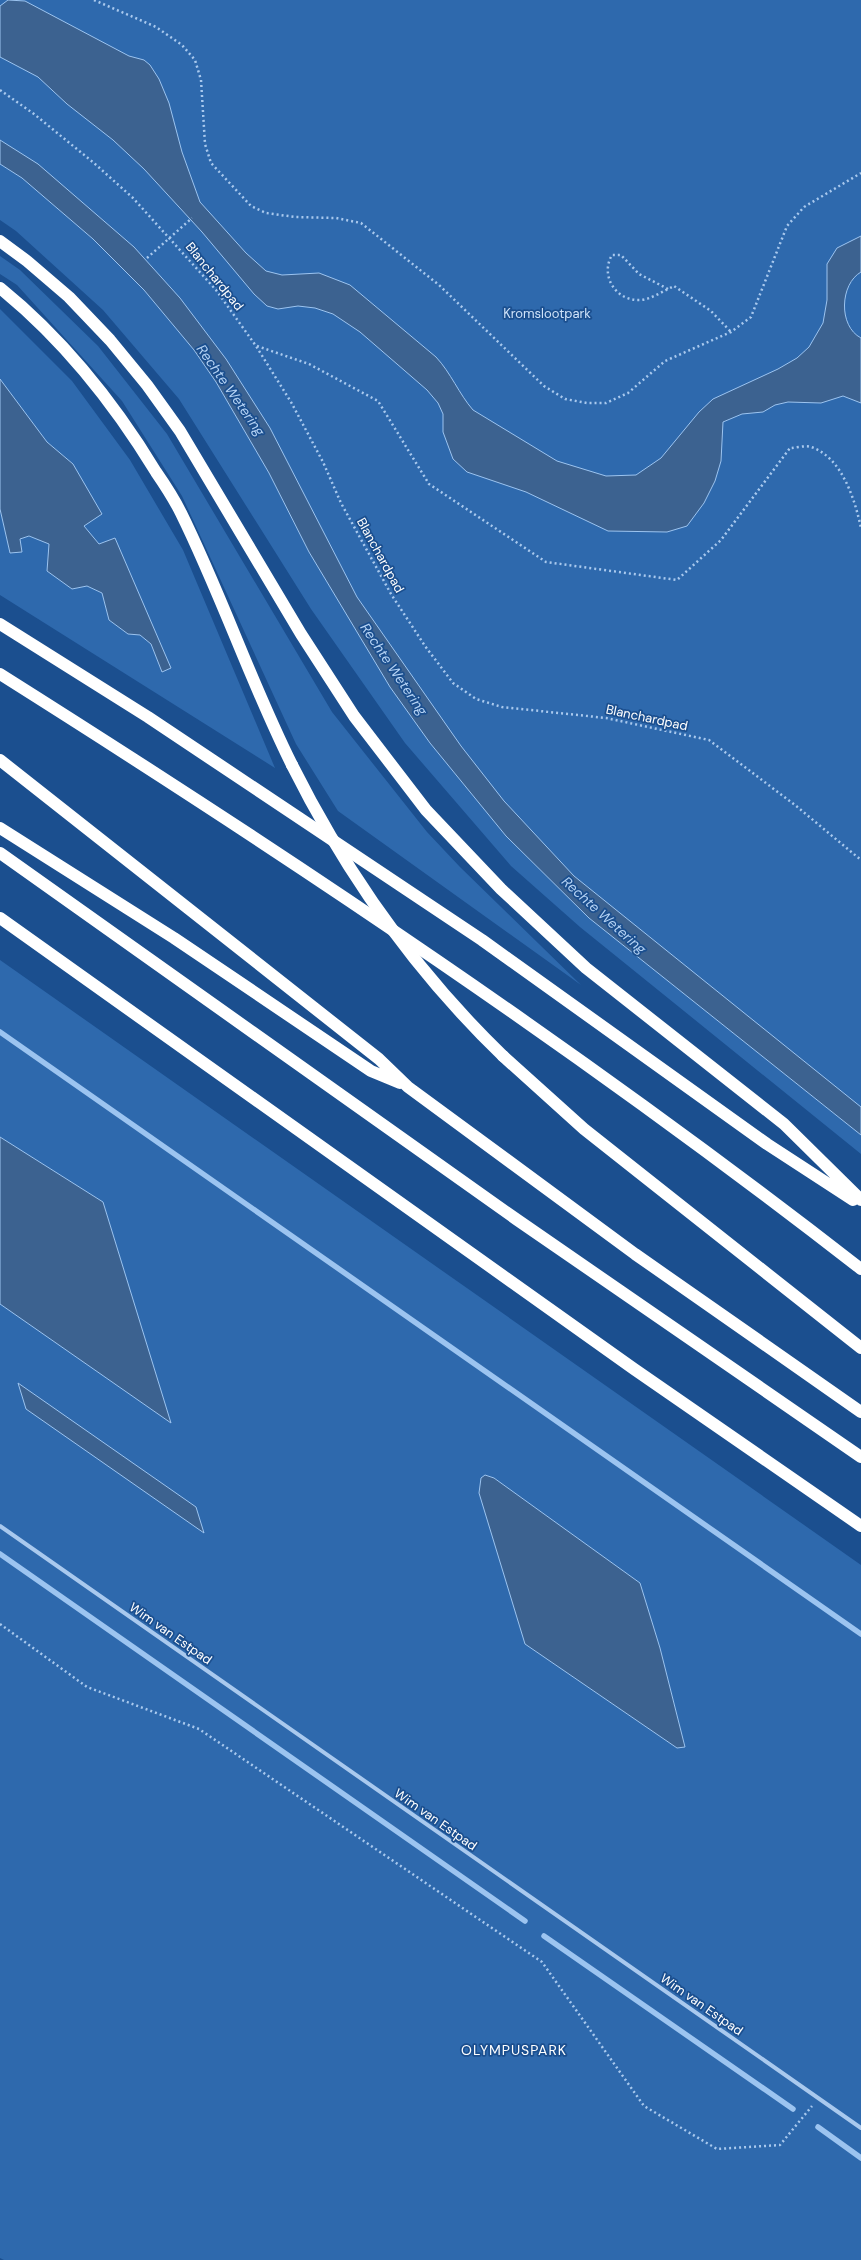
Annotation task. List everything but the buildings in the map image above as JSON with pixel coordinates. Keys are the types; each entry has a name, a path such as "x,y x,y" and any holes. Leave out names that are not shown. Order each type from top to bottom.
{"highway":[{"path":"0,240 69,297 110,340 147,385 180,431 301,634 350,710 426,810 501,889 586,968 784,1124 861,1200"},
{"path":"0,288 38,322 95,384 119,415 162,480 181,512 255,686 292,765 322,822 369,896 430,978 502,1056 584,1129 861,1348"},
{"path":"0,624 148,717 476,935 767,1144 861,1205"},
{"path":"0,674 138,761 460,975 664,1122 861,1269"},
{"path":"0,760 379,1059 408,1087 635,1254 861,1412"},
{"path":"0,828 174,938 371,1071 408,1087"},
{"path":"0,854 516,1219 861,1457"},
{"path":"0,918 634,1369 861,1526"}],"street":[{"name":"Wim van Estpad","path":"0,1526 861,2128"}],"path":[{"path":"94,0 156,27 182,45 195,60 202,80 205,144 211,163 251,206 266,213 295,217 336,218 361,223 438,285 544,386 565,399 587,403 606,403 628,393 665,361 731,332 751,317 787,226 804,207 861,173"},
{"name":"Blanchardpad","path":"0,90 34,114 94,163 133,198 171,238 216,290 256,346 306,429 341,503 391,594 433,658 453,683 466,694 476,699 502,707 606,718 709,740 795,804 861,860"},
{"path":"146,258 171,238 192,218"},
{"path":"668,289 639,274 621,254 612,255 607,264 608,275 613,288 626,298 640,300 668,289 674,286 711,311 731,332"},
{"path":"256,346 309,364 378,401 428,484 546,562 677,580 721,540 790,448 810,446 826,454 843,477 857,512 861,528"},
{"path":"0,1624 87,1687 199,1729 542,1962 644,2106 717,2149 780,2145 818,2098"}],"green space":[{"name":"Kromslootpark","path":"0,0 861,0 861,1123 538,859 419,715 224,371 118,244 0,155"},
{"path":"0,164 22,178 93,239 144,290 194,350 216,382 269,473 309,552 386,679 430,743 506,836 589,918 861,1135 861,1154 580,927 511,866 405,743 311,609 179,399 103,310 16,231 0,220"},
{"path":"0,256 20,270 98,346 167,434 332,712 427,832 460,867 581,985 338,811 296,744 182,496 122,401 17,285 0,274"},
{"path":"0,309 72,381 130,460 183,550 275,768 0,595 0,509 10,553 19,541 27,537 31,537 49,544 71,589 87,586 102,593 109,620 128,634 140,635 151,644 162,672 115,538 99,544 84,526 73,464 47,442 0,379"},
{"path":"0,960 861,1565 861,2260 4,2260 0,2258 0,1304 170,1422 103,1202 0,1137","holes":["485,1475 494,1478 640,1583 660,1648 685,1747 677,1748 525,1644"]}],"water":[{"path":"8,0 25,1 129,56 144,60 150,65 159,79 169,103 182,152 200,202 246,253 266,271 282,275 319,273 350,285 436,357 473,410 557,461 606,476 636,475 661,458 699,412 713,399 778,369 797,358 809,347 823,323 827,300 827,264 837,248 861,236 861,272 854,278 849,286 844,305 848,324 861,338 861,403 843,396 821,403 788,402 775,405 763,412 742,414 723,422 721,461 715,481 704,503 687,526 667,532 608,531 526,492 467,472 453,459 443,432 443,414 438,403 427,390 360,332 333,314 315,308 298,306 278,309 267,306 254,294 202,232 144,169 113,140 67,104 38,77 0,57 0,6"},
{"name":"Rechte Wetering","path":"0,140 38,164 134,247 180,298 226,359 270,428 357,597 461,746 504,801 574,876 861,1107 861,1135 589,918 506,836 430,743 390,687 309,552 269,473 216,382 194,350 144,290 93,239 22,178 0,164"},
{"path":"0,379 47,442 73,464 102,514 84,526 99,544 115,538 171,668 162,672 151,644 140,635 128,634 109,620 102,593 87,586 72,589 47,571 49,544 29,536 20,539 22,552 10,553 0,509"},
{"path":"0,1137 103,1202 171,1423 0,1304"},
{"path":"18,1383 196,1507 204,1533 26,1409"},
{"path":"485,1475 494,1478 640,1583 660,1648 685,1747 677,1748 525,1644 479,1493 481,1478"}],"waterway":[{"path":"0,1032 861,1634"},
{"path":"0,1554 525,1921"},
{"path":"544,1936 793,2109"},
{"path":"818,2127 861,2158"}],"district":[{"name":"OLYMPUSPARK","path":"514,2050"}]}
